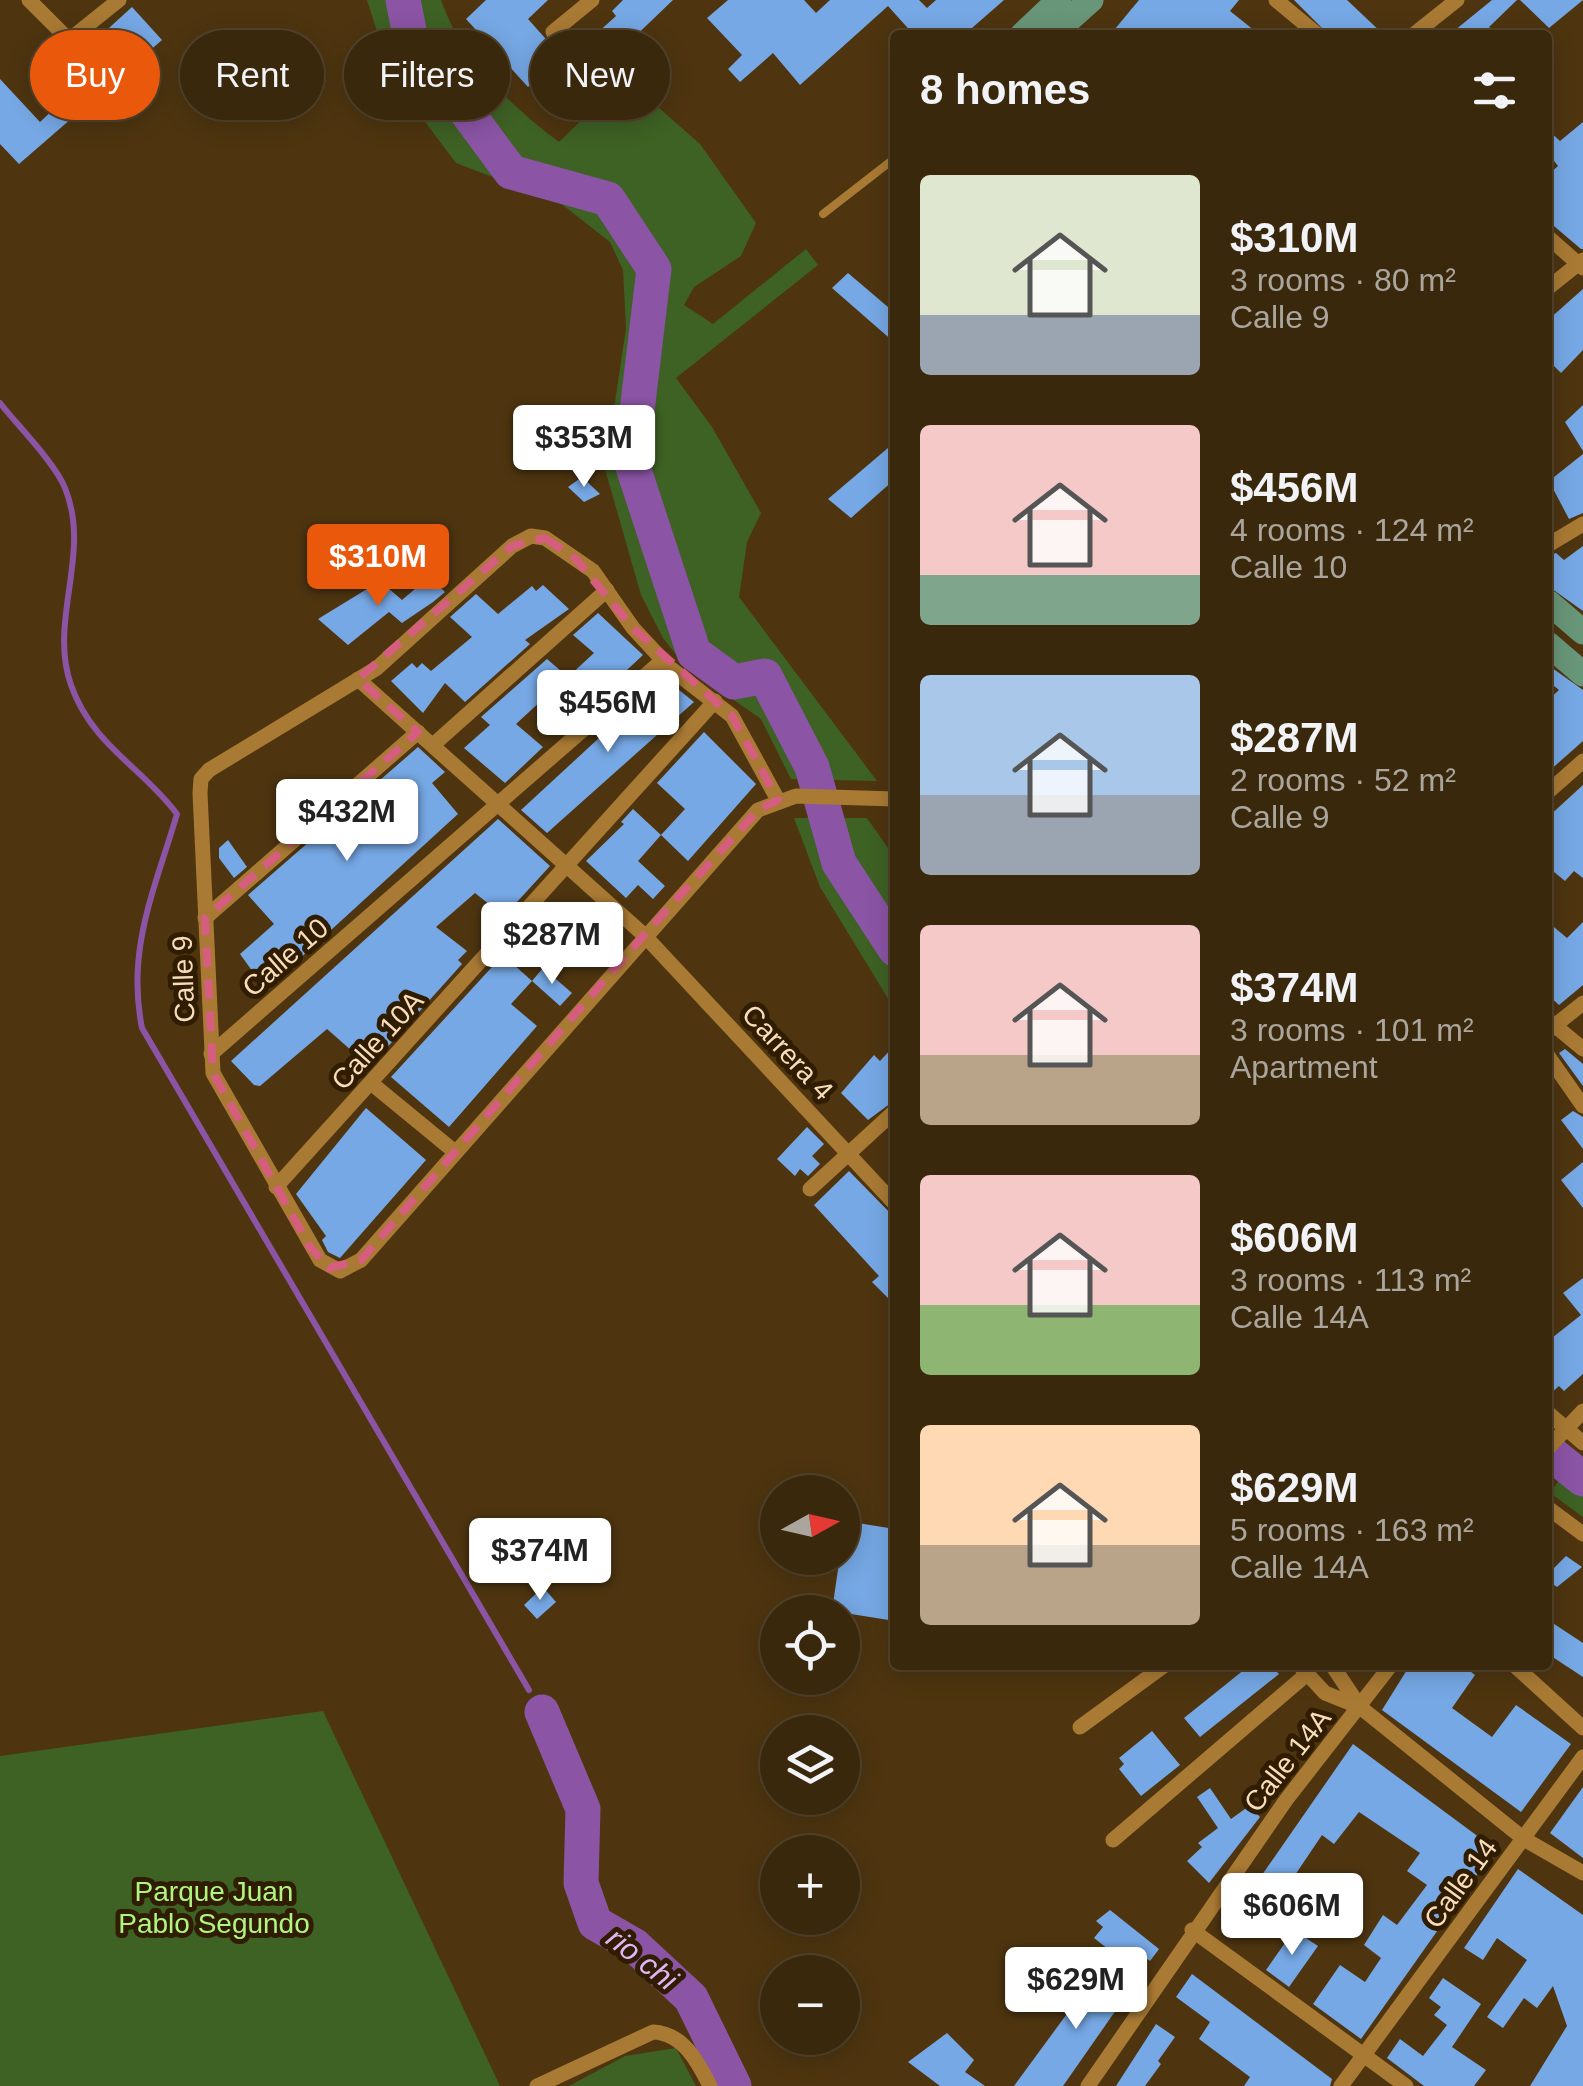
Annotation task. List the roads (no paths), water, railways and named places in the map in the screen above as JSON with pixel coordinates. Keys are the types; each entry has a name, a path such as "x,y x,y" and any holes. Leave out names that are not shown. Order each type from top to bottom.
{"main road":[{"path":"1027,30 1060,0"},
{"path":"1057,30 1090,0"},
{"path":"1552,605 1583,632"},
{"path":"1552,647 1583,674"}],"street":[{"path":"29,0 69,40 119,0"},
{"path":"555,30 592,0"},
{"path":"1276,0 1312,30"},
{"path":"1419,30 1458,0"},
{"path":"1552,240 1581,264 1552,285"},
{"path":"1552,543 1583,524"},
{"name":"Calle 9","path":"778,800 732,716 663,660 633,628 608,590 575,558 545,538 531,536 512,546 376,668 201,779 211,1054 221,1092 320,1260 340,1271 361,1260 758,810 796,796 890,799"},
{"path":"433,744 608,590"},
{"name":"Calle 10","path":"211,1054 663,660"},
{"name":"Carrera 4","path":"358,679 644,935 890,1198"},
{"name":"Calle 10A","path":"276,1187 715,701"},
{"path":"205,918 418,732"},
{"path":"1552,789 1583,762"},
{"path":"1552,1024 1583,1003"},
{"path":"1552,1026 1583,1048"},
{"path":"1552,1062 1583,1106"},
{"path":"371,1083 455,1152"},
{"path":"810,1189 890,1116"},
{"path":"1555,1439 1583,1411"},
{"path":"1555,1439 1583,1443"},
{"path":"1552,1511 1583,1534"},
{"path":"1080,1726 1158,1670"},
{"path":"1113,1840 1303,1670 1326,1694 1360,1707"},
{"path":"1335,1670 1360,1707 1524,1839 1583,1873"},
{"name":"Calle 14A","path":"1088,2086 1192,1930 1387,1670"},
{"path":"1519,1670 1583,1728"},
{"name":"Calle 14","path":"1341,2086 1583,1757"},
{"path":"1192,1930 1406,2086"},
{"path":"538,2086 654,2032 672,2035 681,2043 710,2086"}],"lane":[{"path":"823,214 890,162"}],"waterway":[{"path":"403,0 410,35 511,172 608,199 654,269 631,461 694,653 734,682 765,676 812,767 839,863 890,941"},
{"path":"0,403 53,467 65,488 72,513 73,562 64,636 65,661 80,706 105,740 177,814 140,945 138,999 142,1028 529,1690"},
{"path":"1552,1454 1583,1479"},
{"name":"rio chi","path":"542,1712 583,1809 581,1883 595,1923 635,1946 691,1998 734,2086"}],"park label":[{"name":"Parque Juan Pablo Segundo","path":"214,1907"}]}
